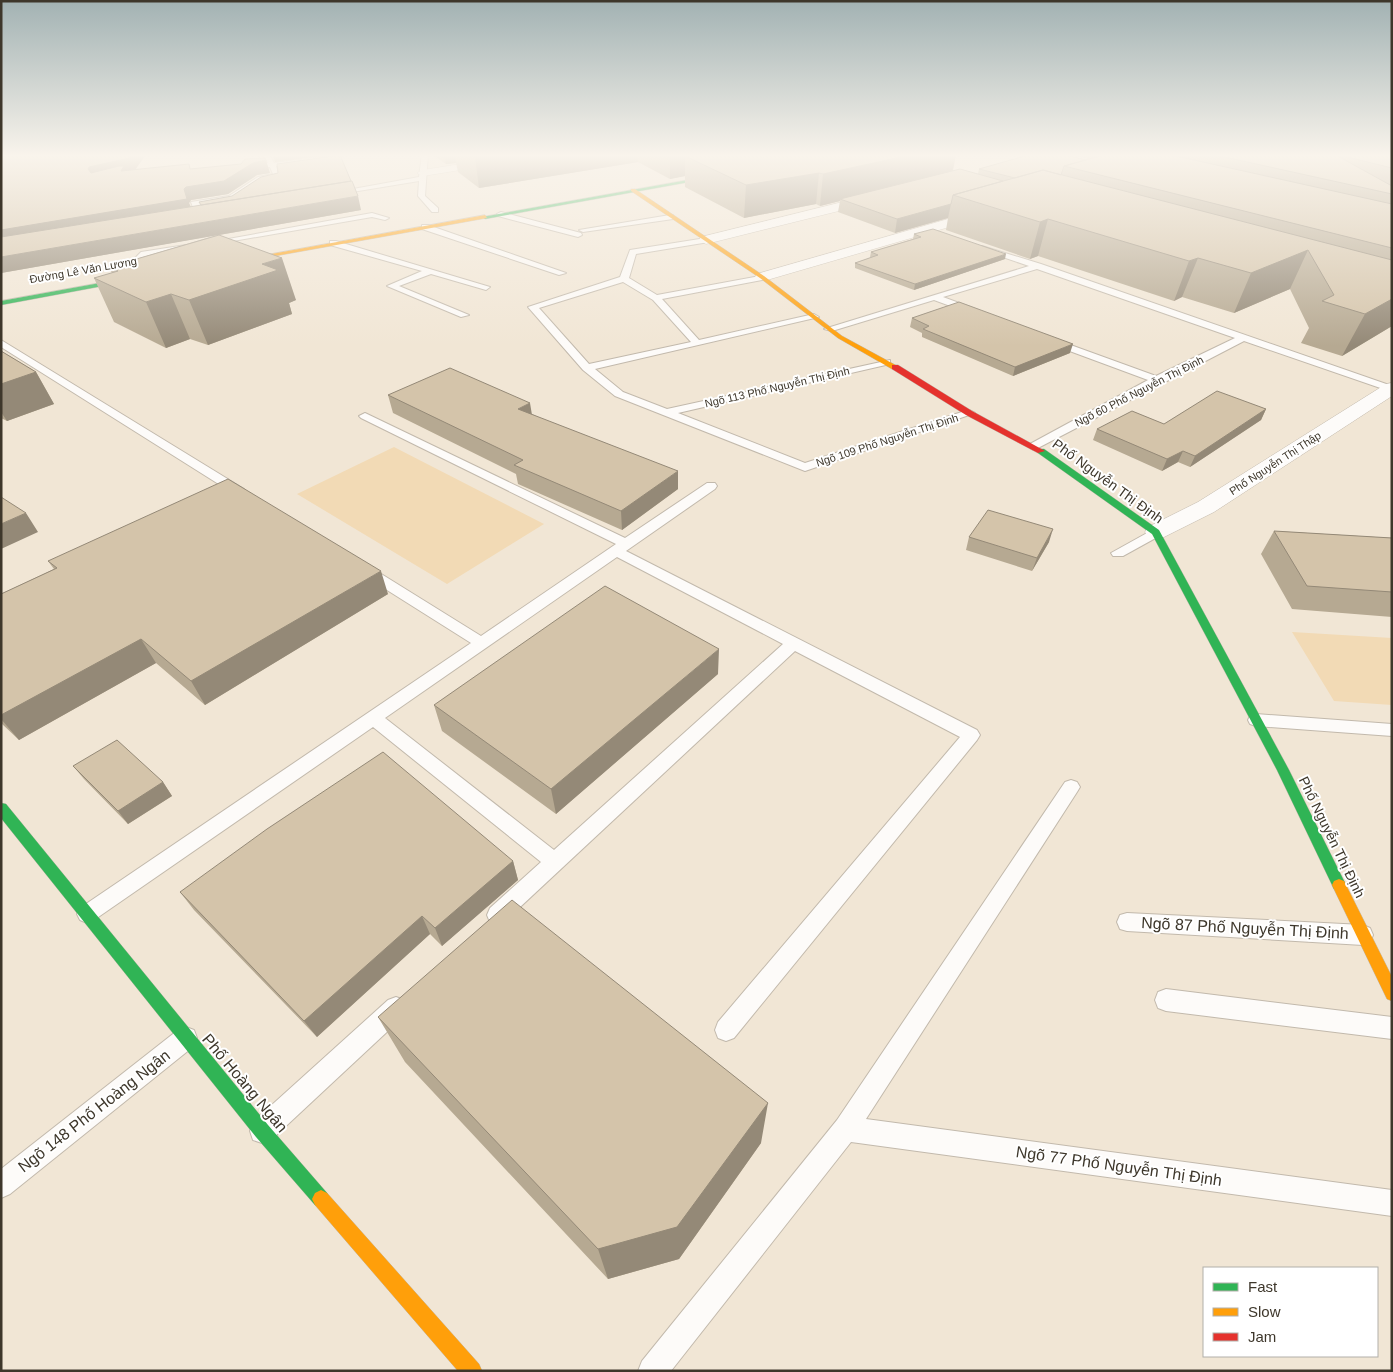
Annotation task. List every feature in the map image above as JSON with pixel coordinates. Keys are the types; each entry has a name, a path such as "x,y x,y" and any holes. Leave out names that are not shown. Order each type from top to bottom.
{"street":[{"name":"Đường Lê Văn Lương","path":"132,261 198,247 382,218"},
{"path":"451,218 456,222"},
{"path":"226,263 478,218"},
{"name":"Phố Nguyễn Thị Định","path":"672,218 762,277 829,329 969,414 1034,446 1156,532 1283,770 1392,994"},
{"path":"706,240 794,218"},
{"path":"762,277 965,218"},
{"name":"Đường Lê Văn Lương","path":"1,303 148,277"},
{"name":"Phố Nguyễn Thị Thập","path":"1156,532 1206,507 1392,389"},
{"name":"Phố Hoàng Ngân","path":"1,808 262,1131 472,1371"}],"lane":[{"path":"519,218 580,232 664,218"},
{"path":"425,227 562,273"},
{"path":"929,228 947,235"},
{"path":"624,279 633,252 706,240"},
{"path":"333,243 486,287"},
{"path":"974,244 1392,389"},
{"path":"829,329 1038,266"},
{"path":"430,271 391,286 464,315"},
{"path":"656,298 762,277"},
{"path":"696,342 656,298 624,279 533,307 587,368 619,394 805,467"},
{"path":"937,298 983,315"},
{"path":"587,368 678,346 814,317"},
{"path":"1038,335 1157,380"},
{"name":"Ngõ 60 Phố Nguyễn Thị Định","path":"1034,446 1157,380 1245,337"},
{"path":"1,343 245,495 223,501"},
{"name":"Ngõ 113 Phố Nguyễn Thị Định","path":"668,412 886,362"},
{"name":"Ngõ 109 Phố Nguyễn Thị Định","path":"805,467 969,414"},
{"path":"365,416 621,548 794,643 971,735 726,1030"},
{"path":"87,914 711,486"},
{"path":"1118,553 1156,532"},
{"path":"357,565 482,643"},
{"path":"482,929 794,643"},
{"path":"373,718 555,862"},
{"path":"1256,720 1392,730"},
{"path":"652,1371 846,1129 1071,787"},
{"name":"Ngõ 87 Phố Nguyễn Thị Định","path":"1128,922 1363,935"},
{"path":"262,1131 409,996"},
{"path":"1166,1000 1392,1028"},
{"name":"Ngõ 148 Phố Hoàng Ngân","path":"1,1185 186,1038"},
{"name":"Ngõ 77 Phố Nguyễn Thị Định","path":"846,1129 1392,1203"}],"shaded area":[{"path":"394,447 544,524 447,584 297,494"},
{"path":"1292,632 1392,638 1392,705 1334,701"}],"building":[{"path":"1,218 73,218 1,230"},
{"path":"120,218 229,218 1,257 1,237"},
{"path":"1027,218 1229,218 1392,260 1392,299 1365,314 1322,301 1334,295 1308,250 1251,273 1198,258 1189,261 1048,219 1040,222"},
{"path":"1272,218 1392,218 1392,248"},
{"path":"933,229 1006,254 915,284 855,263 878,255 871,252 921,237 914,234"},
{"path":"219,235 282,258 262,264 278,270 189,300 171,294 146,302 94,278 118,271 109,267"},
{"path":"959,302 1073,344 1015,367 923,329 929,326 912,318"},
{"path":"1,351 36,372 1,384"},
{"path":"450,368 530,403 518,409 678,471 621,511 514,465 523,460 388,395"},
{"path":"1217,391 1266,409 1195,456 1183,451 1167,459 1097,429 1132,411 1164,424"},
{"path":"228,479 381,571 191,681 141,639 1,715 1,594 57,568 48,561"},
{"path":"1,497 26,513 1,524"},
{"path":"988,510 1053,529 1037,558 969,537"},
{"path":"1274,531 1392,538 1392,592 1307,586"},
{"path":"605,586 719,649 551,789 434,705"},
{"path":"117,740 163,782 118,811 73,766"},
{"path":"383,752 513,861 435,928 422,916 304,1021 180,892 267,829"},
{"path":"512,900 768,1103 677,1227 598,1249 378,1017"}],"traffic: fast":[{"path":"1,303 133,279"},
{"path":"1041,451 1156,532 1283,770 1339,885"},
{"path":"1,808 262,1131 321,1199"}],"traffic: slow":[{"path":"236,261 479,218"},
{"path":"675,218 762,277 840,337 895,367"},
{"path":"1339,885 1392,994"},
{"path":"321,1199 472,1371"}],"traffic: jam":[{"path":"895,367 969,413 1041,451"}]}
